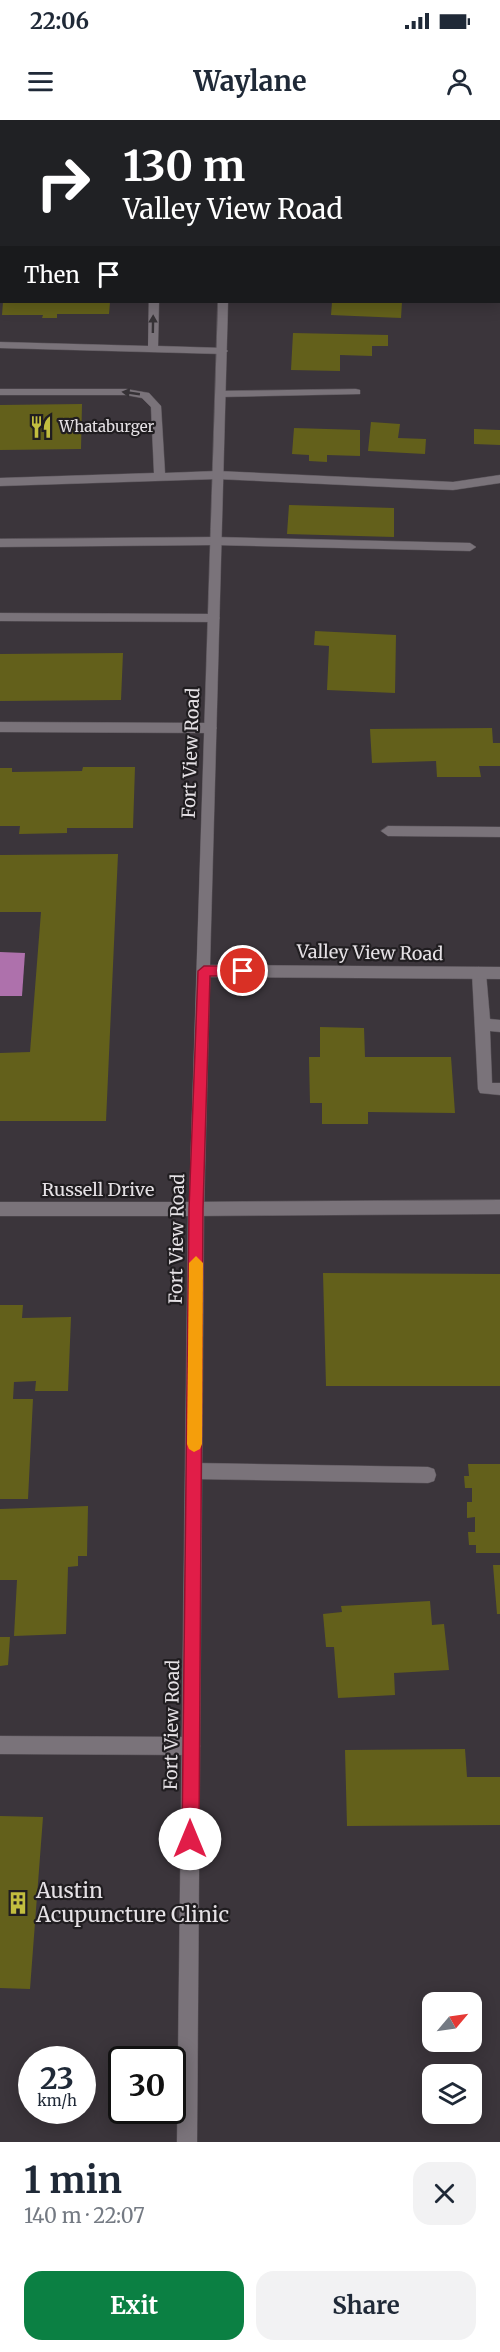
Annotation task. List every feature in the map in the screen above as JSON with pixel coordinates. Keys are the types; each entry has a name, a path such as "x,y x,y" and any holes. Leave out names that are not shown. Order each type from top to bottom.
{"street":[{"path":"153,347 154,303"},
{"name":"Fort View Road","path":"187,2142 196,1209 223,303"},
{"path":"0,345 153,347 223,351"},
{"path":"5,392 126,392 145,395 156,406 160,477"},
{"path":"221,394 356,392"},
{"path":"0,482 217,475 453,486 500,479"},
{"path":"0,543 215,541 470,548"},
{"path":"0,617 214,618"},
{"path":"0,727 211,728"},
{"path":"388,831 500,832"},
{"name":"Valley View Road","path":"204,971 500,973"},
{"path":"479,973 485,1089 500,1089"},
{"path":"483,1025 500,1026"},
{"name":"Russell Drive","path":"0,1209 500,1207"},
{"path":"194,1471 428,1475"},
{"path":"0,1745 191,1746"}],"shaded area":[{"path":"0,952 25,953 22,996 0,996"}],"building":[{"path":"3,303 110,303 109,314 57,314 57,318 42,318 43,315 2,315"},
{"path":"332,303 402,303 401,318 331,315"},
{"path":"293,333 388,335 388,346 372,346 372,356 340,355 340,371 291,370"},
{"name":"Whataburger","path":"82,404 81,449 0,450 0,405"},
{"path":"371,422 400,424 398,438 426,439 425,454 368,451"},
{"path":"294,428 360,430 360,456 327,455 327,462 309,461 309,455 292,454"},
{"path":"474,429 500,430 500,445 474,444"},
{"path":"289,505 394,508 394,537 287,534"},
{"path":"315,631 396,635 395,693 327,690 329,646 314,645"},
{"path":"123,653 121,700 0,701 0,654"},
{"path":"492,728 493,743 500,743 500,766 479,766 481,777 437,777 436,761 372,763 370,729"},
{"path":"83,767 135,767 133,828 67,828 67,833 19,834 20,826 0,826 0,768 12,768 12,772 82,771"},
{"path":"118,854 106,1121 0,1121 0,1053 30,1052 41,912 0,912 0,855"},
{"path":"320,1027 364,1028 365,1057 451,1057 455,1113 368,1112 368,1124 322,1124 322,1103 310,1103 309,1057 320,1057"},
{"path":"323,1273 500,1274 500,1386 326,1386"},
{"path":"0,1305 23,1305 22,1318 71,1317 68,1391 35,1391 36,1381 14,1382 13,1399 33,1399 28,1499 0,1499"},
{"path":"468,1464 500,1464 500,1553 476,1553 476,1545 469,1545 468,1532 475,1532 475,1517 467,1518 467,1502 472,1502 472,1488 465,1488 464,1476 469,1476"},
{"path":"88,1506 87,1556 78,1556 78,1566 68,1567 66,1634 14,1636 17,1580 0,1580 0,1509"},
{"path":"493,1565 500,1565 500,1614 497,1614"},
{"path":"430,1601 432,1625 444,1624 449,1670 394,1673 395,1695 338,1698 334,1647 326,1647 323,1614 342,1612 341,1606"},
{"path":"0,1637 10,1637 8,1665 0,1666"},
{"path":"465,1749 467,1777 500,1777 500,1825 347,1826 345,1750"},
{"name":"Austin Acupuncture Clinic","path":"0,1816 43,1817 30,1989 0,1988"}],"slow traffic":[{"path":"194,1444 196,1263"}],"place":[{"name":"Whataburger","path":"41,427"},
{"name":"Austin Acupuncture Clinic","path":"18,1903"}],"route":[{"path":"190,1839 196,1209 204,971 243,971"}]}
